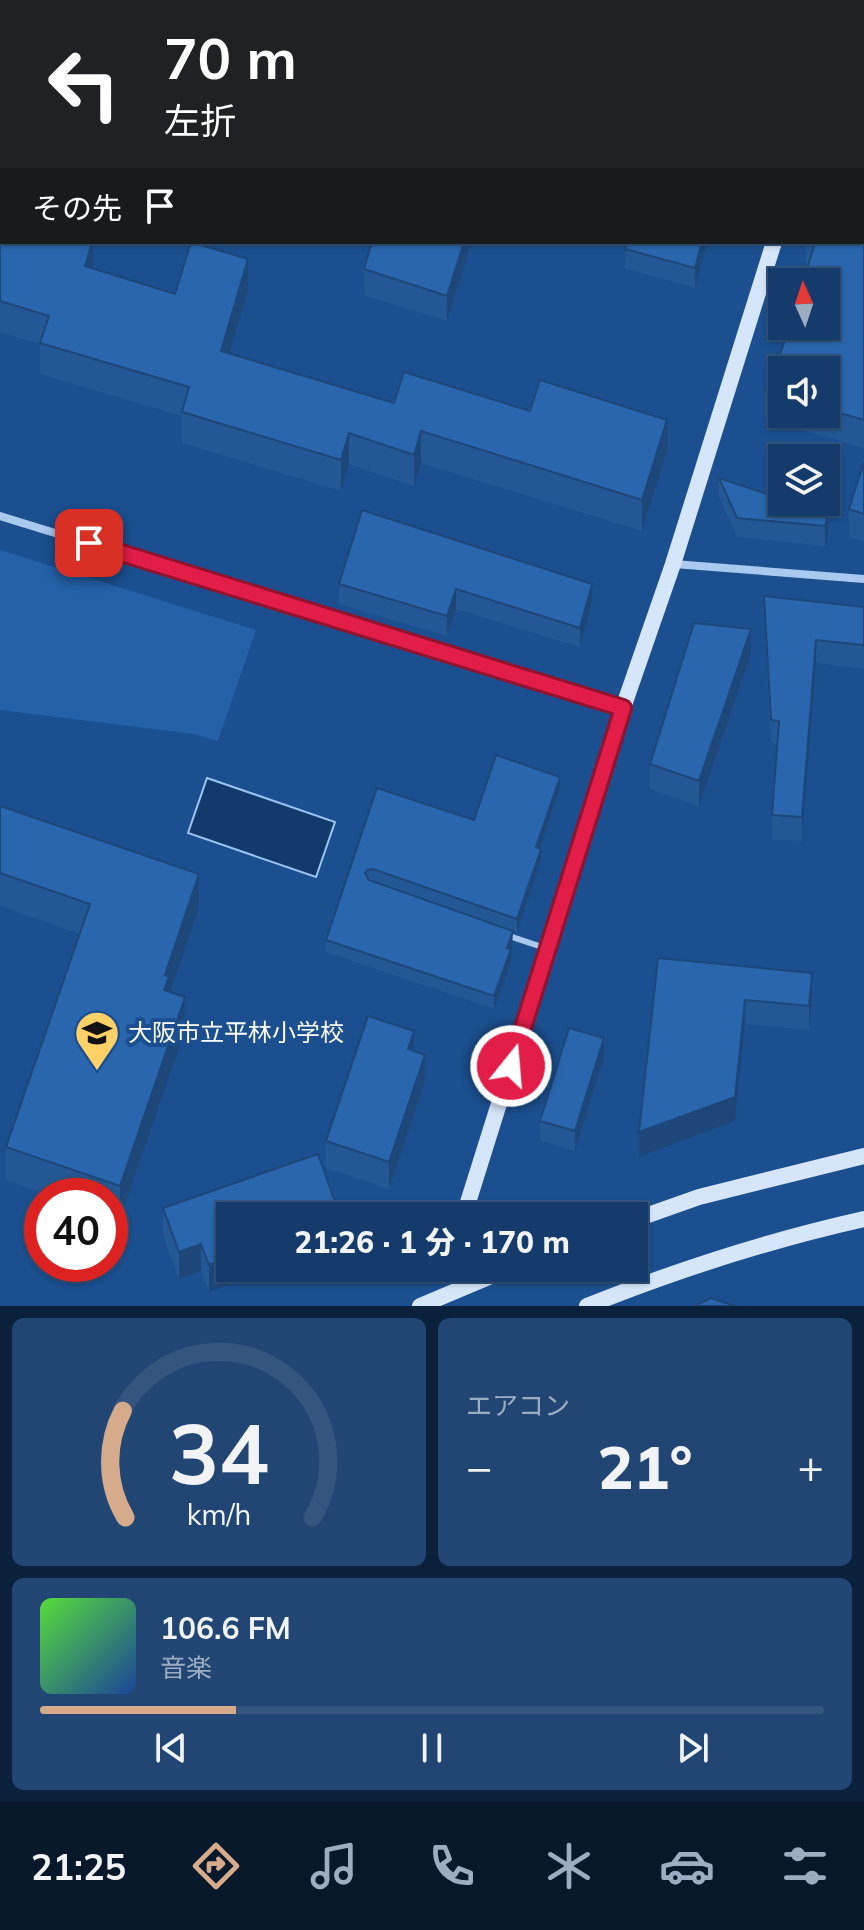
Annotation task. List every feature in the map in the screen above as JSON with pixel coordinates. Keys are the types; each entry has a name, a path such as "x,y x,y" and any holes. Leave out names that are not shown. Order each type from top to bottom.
{"street":[{"path":"468,1202 623,708 673,564 773,244"},
{"path":"0,516 623,708"},
{"path":"673,564 864,579"},
{"path":"648,1215 699,1197 864,1156"},
{"path":"587,1306 726,1257 864,1219"},
{"path":"420,1306 466,1282"}],"lane":[{"path":"503,934 547,949"}],"shaded area":[{"path":"0,550 256,630 218,741 193,734 0,710"},
{"path":"207,778 335,822 316,877 188,833"}],"building":[{"path":"0,244 91,244 85,266 175,294 190,244 198,244 248,259 221,351 394,403 404,372 530,411 540,380 667,420 642,500 421,431 414,455 349,433 341,460 182,412 189,387 40,343 49,316 0,301"},
{"path":"371,244 463,244 447,296 364,269"},
{"path":"626,244 701,244 695,268 625,249"},
{"path":"806,244 864,244 864,420 840,413 840,356 776,356 780,355 785,340 840,340 840,268 807,268 814,246"},
{"path":"864,462 864,514 849,509"},
{"path":"719,478 768,494 768,516 828,516 825,526 737,518"},
{"path":"362,510 592,584 580,628 456,589 447,616 339,584"},
{"path":"764,596 864,607 864,645 816,640 802,817 772,815 779,721 771,720"},
{"path":"694,623 751,629 699,781 650,764"},
{"path":"496,755 560,777 536,847 541,849 517,919 373,869 365,873 369,880 513,931 507,948 511,949 494,996 326,940 377,788 474,820"},
{"path":"0,806 199,874 165,975 169,977 164,990 185,997 123,1178 97,1178 6,1147 90,904 0,873"},
{"path":"658,958 812,973 809,1006 745,1000 735,1097 639,1132"},
{"path":"368,1016 414,1031 408,1049 425,1055 389,1162 326,1141"},
{"path":"569,1028 604,1038 575,1131 540,1121"},
{"path":"318,1154 335,1202 216,1202 216,1262 209,1265 201,1244 179,1252 163,1208"},
{"path":"711,1298 735,1306 694,1306"}],"place":[{"name":"大阪市立平林小学校","path":"97,1072"}],"route":[{"path":"89,543 623,708 511,1066"}]}
